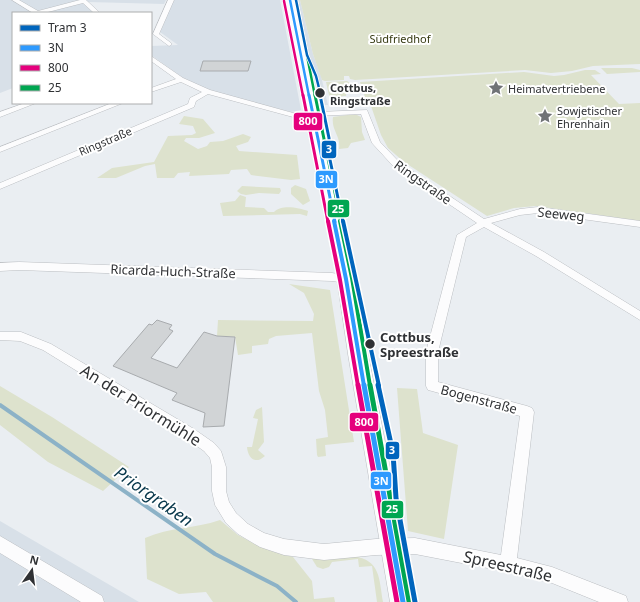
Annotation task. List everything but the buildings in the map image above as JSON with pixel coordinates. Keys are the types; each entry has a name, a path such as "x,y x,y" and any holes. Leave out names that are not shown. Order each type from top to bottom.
{"main road":[{"path":"290,0 346,279 403,602"}],"street":[{"path":"15,0 35,12"},
{"path":"169,44 156,34 171,0"},
{"path":"41,12 83,1 97,12"},
{"name":"Ringstraße","path":"152,59 181,79 207,92 294,115 364,112 372,137 380,150 397,165 483,223 540,254 640,316"},
{"path":"152,90 181,79"},
{"name":"Ringstraße","path":"0,186 191,105 193,100 207,92"},
{"path":"0,115 29,104"},
{"path":"0,150 116,104"},
{"name":"Seeweg","path":"483,223 520,212 538,210 640,224"},
{"name":"Bogenstraße","path":"483,223 462,235 432,352 432,386 527,412 508,564"},
{"name":"Ricarda-Huch-Straße","path":"0,267 19,266 332,277 346,279"},
{"name":"An der Priormühle","path":"0,336 21,337 47,347 189,432 209,447 216,455 219,467 219,491 222,505 231,518 243,529 260,540 284,547 324,552 392,546"},
{"path":"0,544 96,602"},
{"name":"Spreestraße","path":"392,546 415,546 508,564 552,575 620,602"}],"shaded area":[{"path":"0,0 81,0 94,12 12,12 12,88 0,93"},
{"path":"86,0 166,0 164,4 88,2"},
{"path":"174,0 280,0 301,110 291,112 210,91 183,78 152,56 152,46 178,45 160,32"},
{"path":"295,0 300,0 313,54 321,76 328,105 321,105 316,80 306,54"},
{"path":"0,521 139,602 0,602"}],"green space":[{"name":"Südfriedhof","path":"300,0 640,0 640,64 593,66 572,71 551,73 525,70 355,80 350,79 349,76 344,76 344,80 325,81 322,80 313,54"},
{"path":"601,68 632,68 640,70 640,72 607,74"},
{"path":"585,70 595,70 601,74 591,75 619,104 640,103 640,221 536,206 514,208 487,216 404,162 388,148 381,135 371,106 377,105 375,99 366,100 360,82 524,72 554,76"},
{"path":"347,81 350,83 353,92 346,93 346,96 342,96 344,104 331,104 326,82"},
{"path":"355,114 361,117 362,132 365,140 351,143 348,148 339,149 339,140 333,126 333,117"},
{"path":"184,116 203,119 215,133 199,138 186,138 184,141 198,149 207,146 210,142 223,141 243,134 251,137 248,142 236,146 239,151 297,155 300,179 291,180 251,175 247,169 231,170 229,174 189,176 190,172 178,173 174,178 157,178 155,164 145,166 116,178 97,178 112,168 154,162 168,136 192,135 196,133 193,126 179,124"},
{"path":"295,185 306,189 310,201 303,205 291,194 291,188"},
{"path":"242,186 280,188 281,191 279,194 259,193 246,195 237,191"},
{"path":"240,195 246,197 245,207 264,208 268,212 274,212 286,207 295,208 308,211 307,216 300,214 223,216 220,203 235,201"},
{"path":"289,284 330,290 354,442 325,445 326,456 318,457 317,455 316,439 328,437 325,410 319,391 312,333 276,336 269,339 268,344 252,346 252,353 238,355 235,337 217,336 218,320 313,321 314,314 304,293"},
{"path":"0,386 52,417 129,467 103,491 48,462 0,425"},
{"path":"397,388 417,389 423,433 458,445 444,539 408,531"},
{"path":"262,407 264,442 258,450 265,456 261,459 255,460 250,457 247,447 252,447 258,419 253,418 256,410"},
{"path":"220,520 238,535 259,546 293,557 312,581 314,599 334,597 335,602 213,602 206,592 179,594 147,579 145,538 154,534"},
{"path":"353,556 362,558 374,566 379,578 383,602 377,602 372,566 359,567 358,559 332,562 329,567 323,569 317,567 312,559"}],"waterway":[{"name":"Priorgraben","path":"0,405 215,554 277,586 296,602"}],"tram line":[{"name":"3","path":"296,0 307,55 316,76 320,93 329,138 329,155 393,453 396,498 415,602"}],"transit line":[{"name":"3N","path":"290,0 346,279 358,354 403,602"},
{"name":"25","path":"296,0 352,278 364,353 409,601"},
{"name":"800","path":"284,1 340,280 352,355 397,602"}],"place":[{"name":"Heimatvertriebene","path":"496,88"},
{"name":"Cottbus, Ringstraße","path":"320,93"},
{"name":"Sowjetischer Ehrenhain","path":"545,116"},
{"name":"Cottbus, Spreestraße","path":"370,344"}]}
